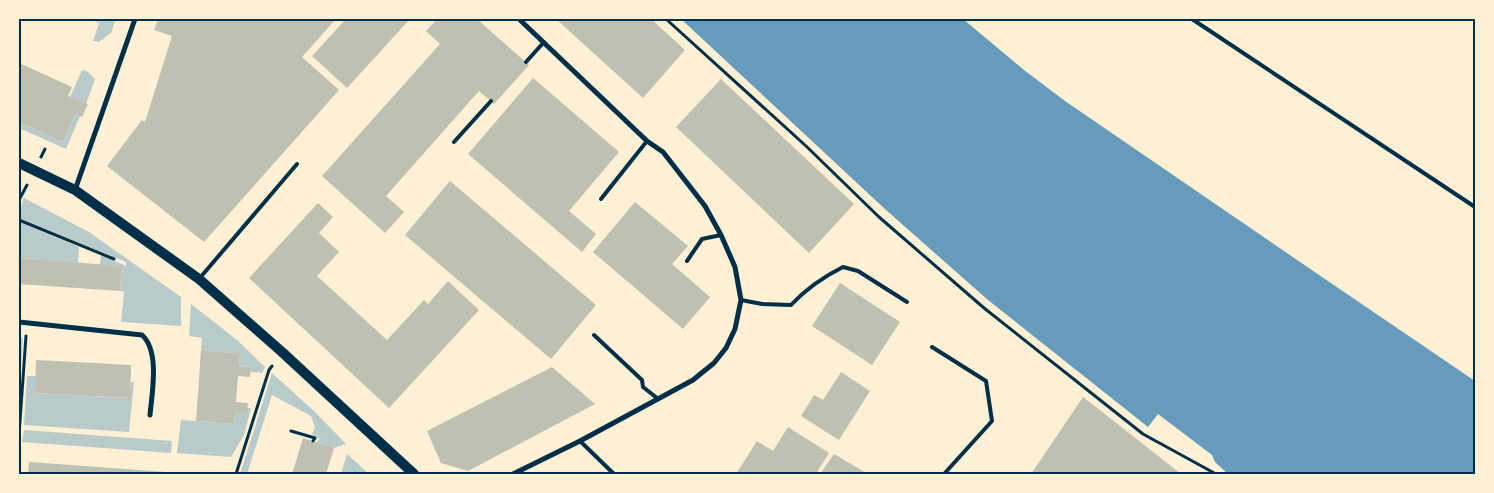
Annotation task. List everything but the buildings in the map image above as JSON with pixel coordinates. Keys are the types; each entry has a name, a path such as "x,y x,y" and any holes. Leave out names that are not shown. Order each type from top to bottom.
{"main road":[{"path":"19,163 75,190 198,279 282,352 414,474"}],"street":[{"path":"75,190 135,19"},
{"path":"513,474 580,441 693,380 714,363 726,348 735,329 741,300 735,267 721,235 705,206 663,152 647,142 518,19"},
{"path":"19,322 142,335 147,339 152,354 153,373 150,415"}],"lane":[{"path":"1192,19 1475,207"},
{"path":"526,62 544,42"},
{"path":"454,142 490,101"},
{"path":"601,199 647,142"},
{"path":"198,279 297,164"},
{"path":"686,261 702,239 721,235"},
{"path":"741,300 762,304 791,305 801,294 842,267 858,271 907,302"},
{"path":"594,335 642,380 644,387 657,398"},
{"path":"932,347 986,381 992,421 944,474"},
{"path":"580,441 614,474"}],"path":[{"path":"666,19 806,146 879,217 984,308 1143,434 1209,473 1216,474"},
{"path":"19,220 114,259"},
{"path":"19,435 26,335"},
{"path":"236,474 269,370 272,366"},
{"path":"291,431 316,438 313,441"}],"shaded area":[{"path":"89,19 116,19 111,33 99,42 93,41 99,23"},
{"path":"82,70 87,71 95,79 86,104 70,97"},
{"path":"75,114 80,116 66,149 19,128 19,122 63,142"},
{"path":"24,198 89,232 181,297 181,326 121,322 124,292 120,291 122,266 100,265 101,255 126,266 126,262 19,218"},
{"path":"19,222 79,247 78,263 19,258"},
{"path":"191,304 237,340 265,367 262,373 250,372 251,367 239,366 240,354 201,350 202,338 189,336"},
{"path":"19,338 23,338 19,399"},
{"path":"272,373 315,412 346,444 334,448 316,442 320,439 312,434 315,427 311,416 272,395 247,474 240,474"},
{"path":"27,376 36,376 35,393 129,398 131,382 134,382 129,432 24,425"},
{"path":"251,408 244,435 231,457 177,453 181,420 234,424 235,412"},
{"path":"24,430 172,441 171,453 22,442"},
{"path":"347,454 369,474 341,474"}],"water":[{"path":"681,19 963,19 1024,70 1065,101 1475,381 1475,474 1228,474 1215,462 1212,455 1158,414 1148,427 988,300 886,210"}]}
